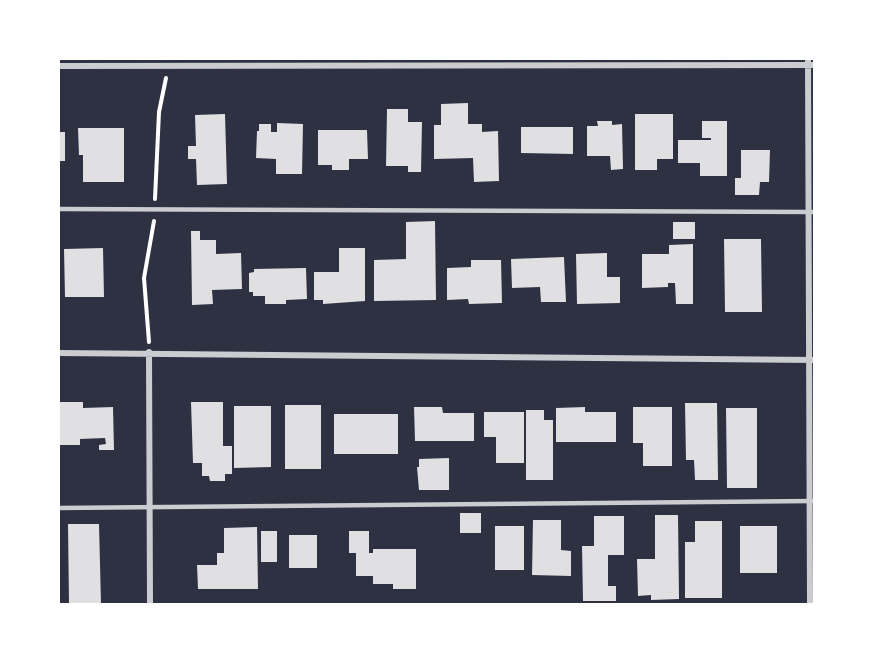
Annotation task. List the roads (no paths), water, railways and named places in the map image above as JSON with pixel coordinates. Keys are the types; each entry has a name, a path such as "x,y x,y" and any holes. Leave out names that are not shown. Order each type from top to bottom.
{"street":[{"path":"58,66 810,63 812,212 810,604"},
{"path":"58,353 149,352 812,360"},
{"path":"149,352 150,604"}],"lane":[{"path":"58,209 812,212"},
{"path":"58,508 812,501"}]}
